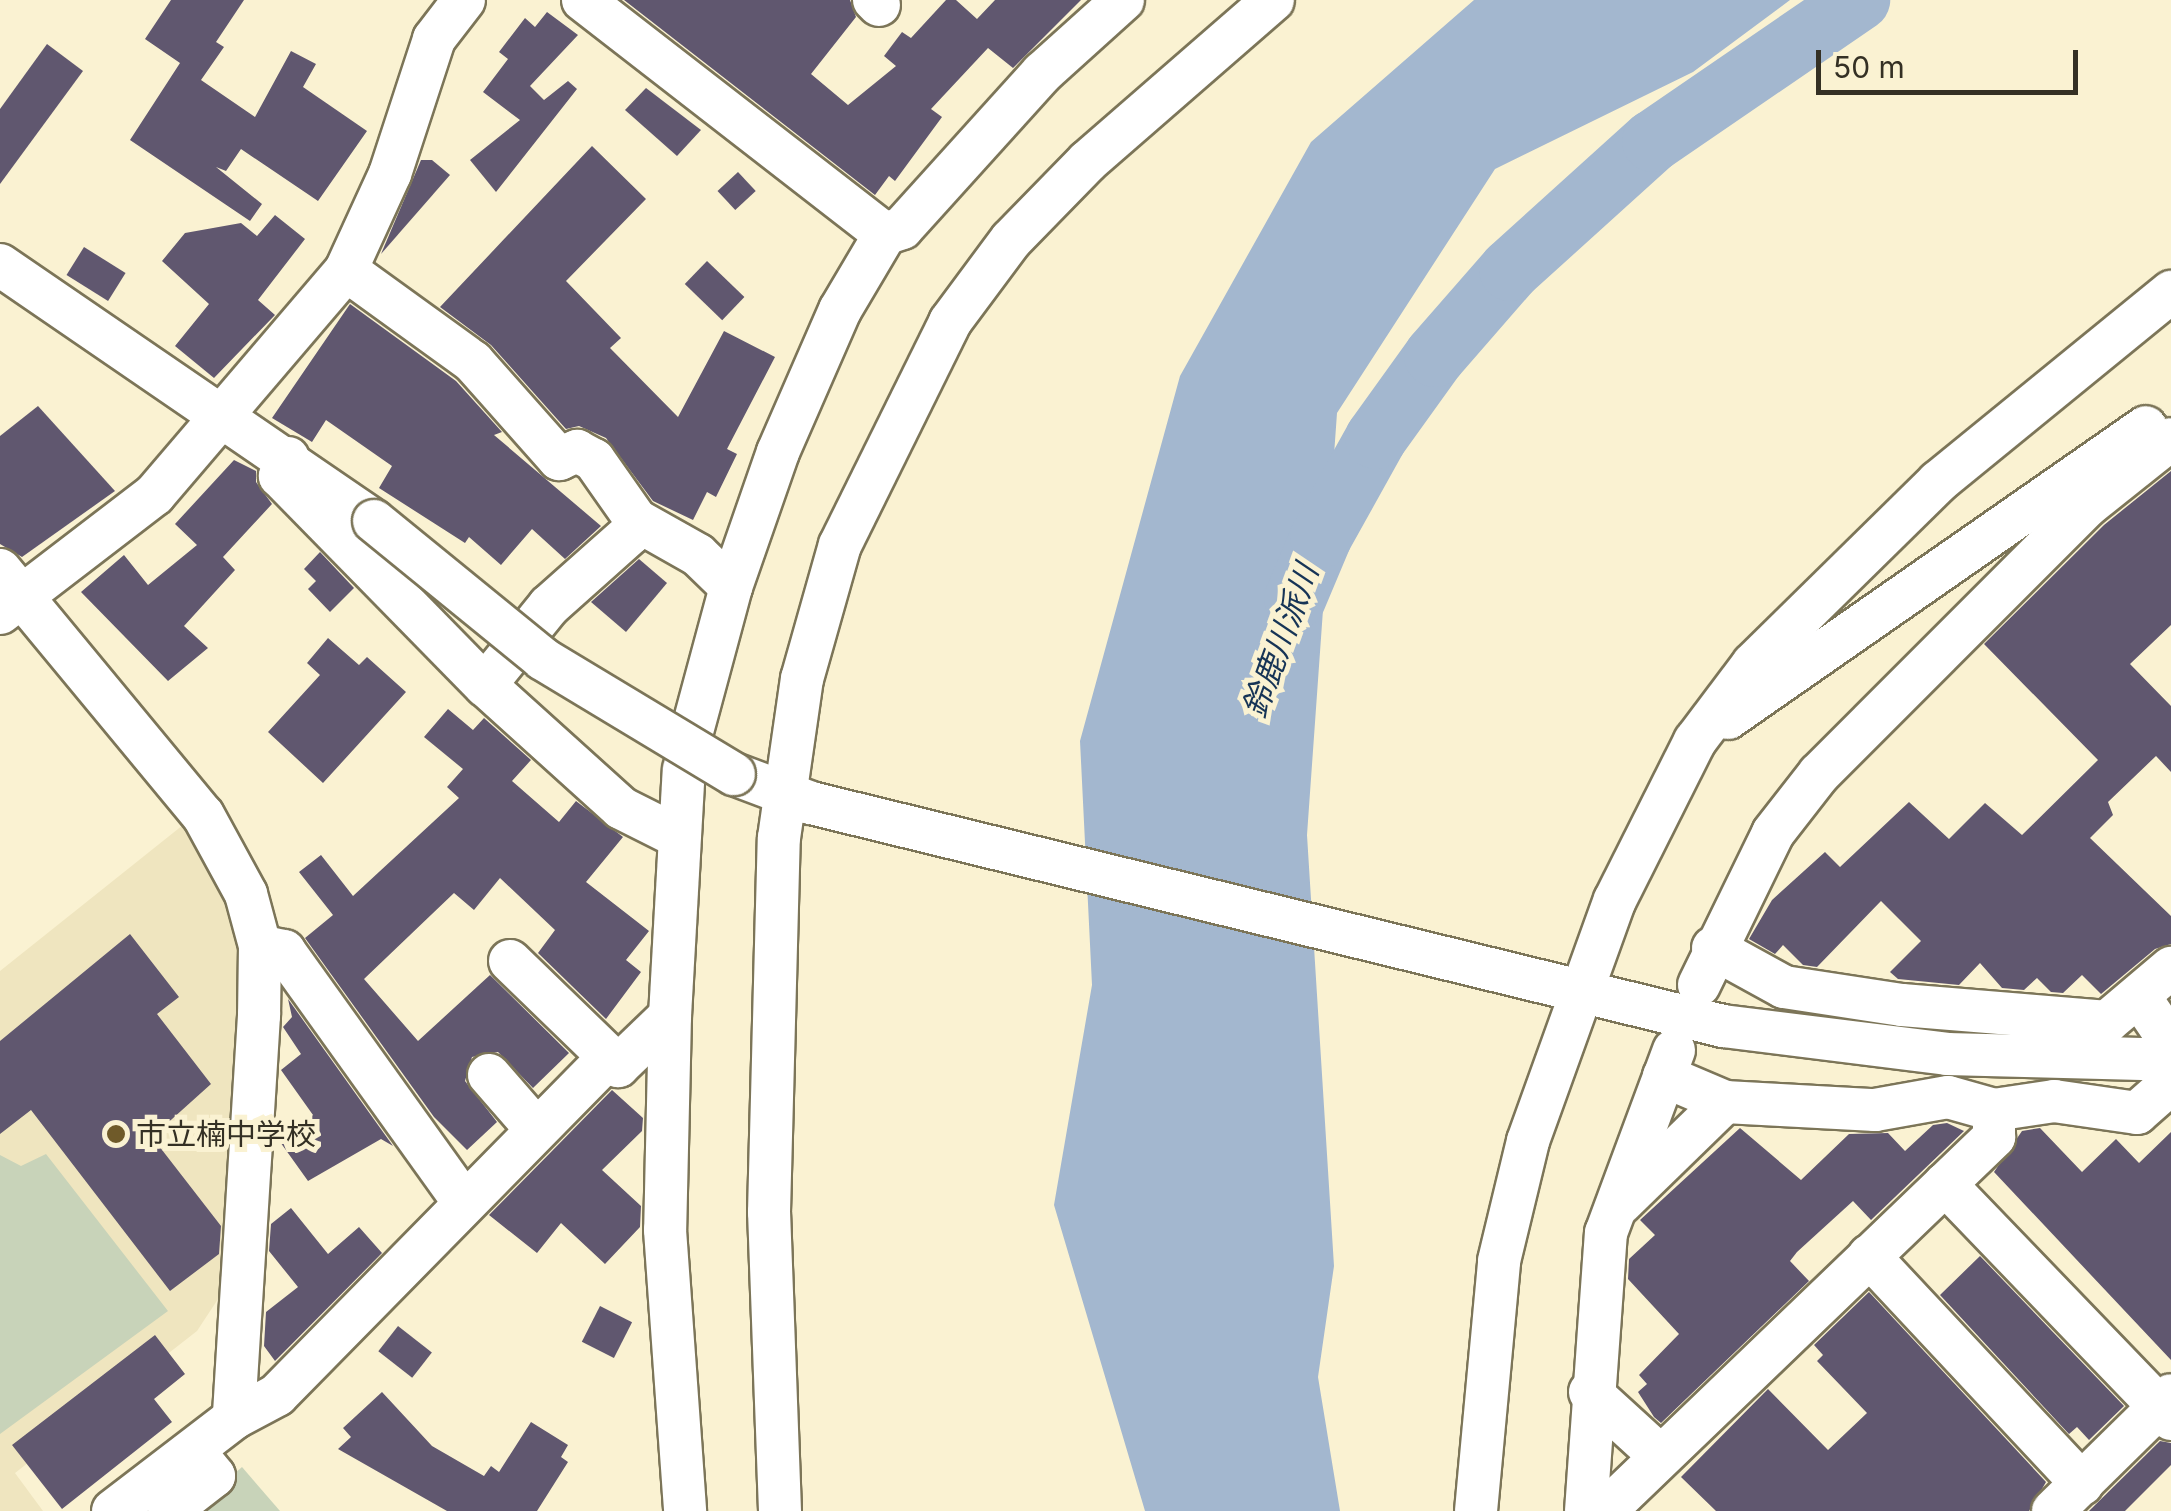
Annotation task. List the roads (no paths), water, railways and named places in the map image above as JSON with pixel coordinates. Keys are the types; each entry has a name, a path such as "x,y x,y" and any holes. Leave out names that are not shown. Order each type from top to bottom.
{"street":[{"path":"234,1418 260,946 246,894 203,815 6,593 155,494 346,270 390,174 434,39 464,0"},
{"path":"583,0 886,234"},
{"path":"684,1511 665,1230 678,836 689,748 731,587 800,401 840,310 886,234 902,228 1042,73 1123,0"},
{"path":"780,1511 769,1212 771,985 799,798 802,680 840,545 950,322 1046,200 1273,0"},
{"path":"0,265 288,458 374,521 542,659 734,774 799,798 1569,992 1810,1040 1947,1054 2171,1060"},
{"path":"346,270 473,362 559,459 576,452 594,460 636,520 698,555 731,587"},
{"path":"1476,1511 1499,1261 1569,992 1656,810 1695,741 1753,664 1938,482 2171,292"},
{"path":"1695,741 2171,411"},
{"path":"2171,439 2087,506 1819,774 1772,833 1706,967 1784,987 1902,1005 2107,1022 2171,968"},
{"path":"288,458 280,476 485,685 621,808 678,836"},
{"path":"485,685 549,606 631,534 636,520"},
{"path":"260,946 284,951 464,1202"},
{"path":"510,961 618,1066 670,1016"},
{"path":"2139,996 2171,1043"},
{"path":"113,1511 234,1418 277,1395 609,1057"},
{"path":"1586,1511 1590,1392 1612,1212 1670,1060 1724,1102 1875,1110 1948,1097 1994,1110 2054,1101 2137,1113 2171,1084"},
{"path":"489,1075 536,1129"},
{"path":"1612,1212 1724,1102"},
{"path":"1604,1511 1994,1136 1994,1110"},
{"path":"1869,1256 2068,1497 2167,1407 1946,1184"},
{"path":"1590,1392 1660,1456"},
{"path":"169,1511 214,1476 192,1450"}],"water":[{"path":"1474,0 1790,0 1693,72 1495,169 1337,413 1307,835 1334,1266 1318,1377 1340,1511 1145,1511 1054,1205 1092,985 1080,741 1180,376 1311,142"}],"waterway":[{"name":"鈴鹿川派川","path":"1295,599 1321,537 1376,438 1435,356 1510,270 1653,141 1859,0"}],"place":[{"name":"市立楠中学校","path":"116,1134"}]}
